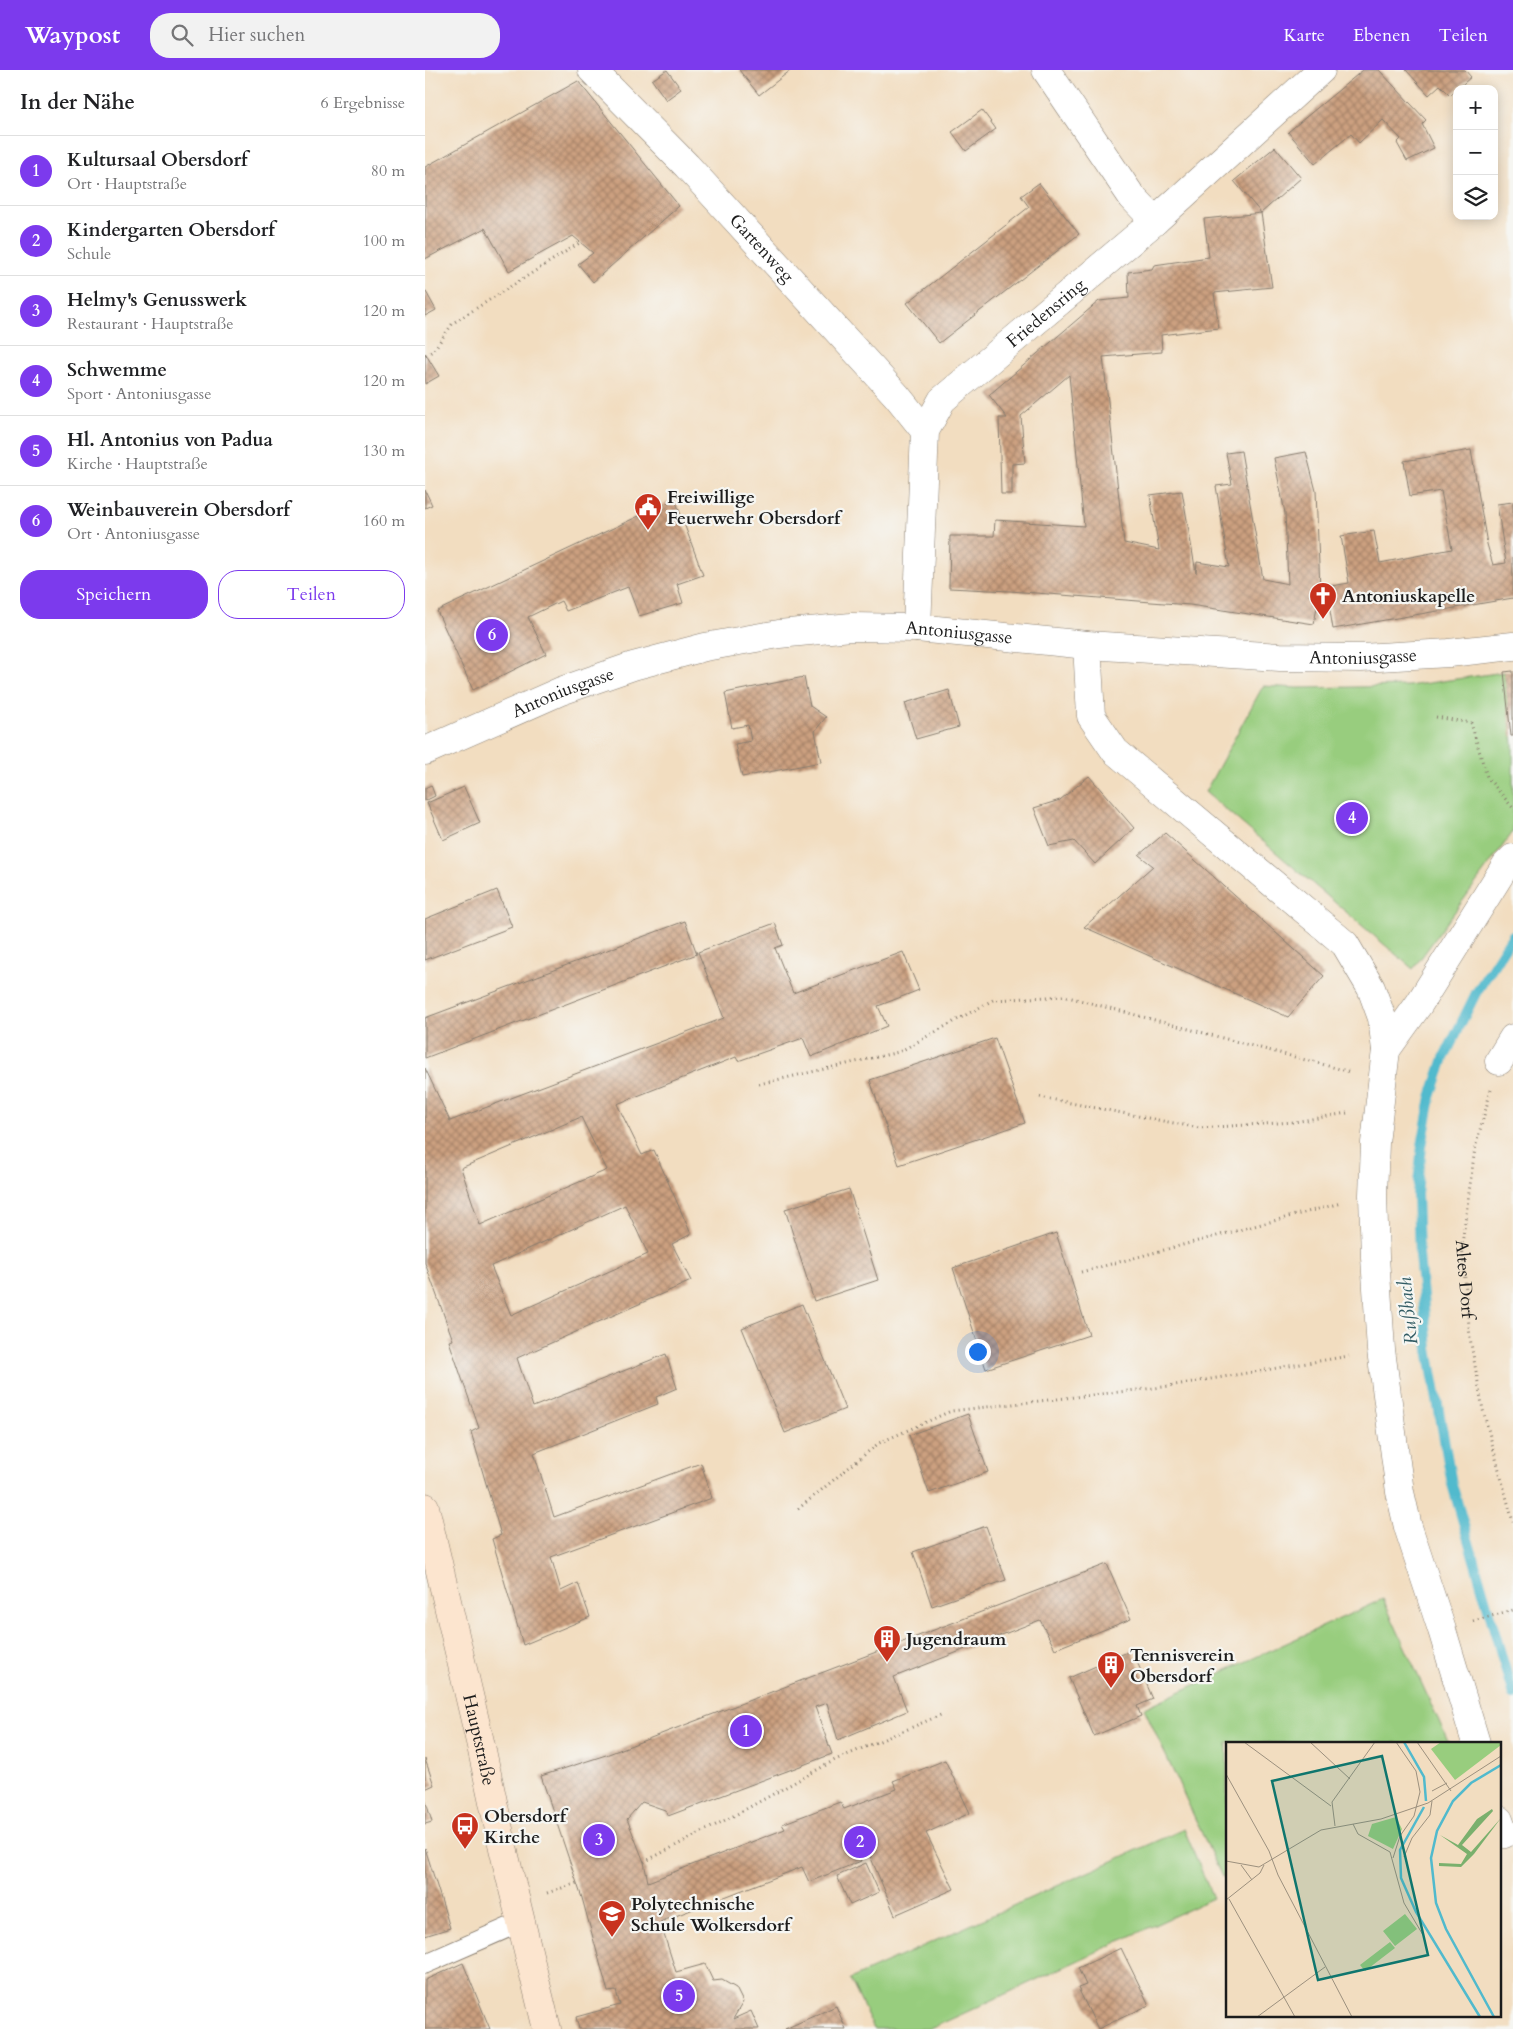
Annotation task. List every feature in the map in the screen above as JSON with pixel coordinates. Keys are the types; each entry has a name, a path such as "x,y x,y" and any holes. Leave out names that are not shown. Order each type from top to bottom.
{"main road":[{"name":"Hauptstraße","path":"425,1507 547,2029"}],"street":[{"name":"Gartenweg","path":"592,70 687,166 890,389 925,431"},
{"path":"1046,70 1132,197 1155,221"},
{"name":"Friedensring","path":"917,628 925,431 942,400 1155,221 1321,70"},
{"name":"Antoniusgasse","path":"425,751 561,691 633,666 705,647 779,634 833,629 917,628 1087,645 1279,657 1361,658 1449,653 1513,646"},
{"path":"1087,645 1091,716 1115,751 1345,944 1371,988 1382,1018 1385,1062 1379,1107 1373,1195 1381,1350 1400,1492 1406,1519 1476,1742"},
{"path":"1385,1062 1506,865 1513,858"}],"lane":[{"path":"425,1964 521,1922"}],"path":[{"path":"426,355 433,351 453,324 581,242"},
{"path":"1436,717 1471,724 1487,777 1513,808"},
{"path":"759,1084 899,1052 993,1000 1064,996 1351,1072 1385,1062"},
{"name":"Altes Dorf","path":"1506,1050 1475,1148 1462,1244 1470,1338 1483,1410 1513,1521"},
{"path":"1040,1097 1199,1128 1294,1122 1379,1107"},
{"path":"1081,1272 1373,1195"},
{"path":"798,1509 879,1443 951,1411 1163,1387 1381,1350"},
{"path":"1471,1622 1513,1610"},
{"path":"644,1862 835,1760 943,1714"}],"green space":[{"path":"1504,672 1513,744 1513,832 1413,969 1205,792 1263,686 1298,688 1408,686"},
{"path":"1383,1599 1449,1742 1226,1742 1226,1875 1222,1877 1144,1708"},
{"path":"1184,1829 1213,1898 930,2029 874,2029 850,1979"}],"building":[{"path":"667,70 681,89 666,100 652,80"},
{"path":"739,70 791,70 759,95"},
{"path":"1363,70 1379,70 1426,120 1422,124 1434,148 1407,161 1397,143 1401,139 1383,120 1359,143 1351,134 1315,164 1288,132"},
{"path":"1406,70 1465,70 1471,77 1462,85 1453,85 1453,92 1450,95 1440,85 1429,95"},
{"path":"578,81 679,206 593,282 578,264 593,253 573,236 509,271 485,228 425,259 425,167"},
{"path":"982,110 996,129 966,151 952,132"},
{"path":"1275,147 1301,178 1261,213 1234,181"},
{"path":"1039,183 1079,234 939,343 907,303 1029,207 1021,196"},
{"path":"1261,213 1272,287 1214,293 1219,328 1161,335 1162,352 1103,357 1124,543 1159,550 1150,495 1182,491 1196,573 1197,562 1229,567 1216,486 1232,484 1226,453 1241,451 1263,579 1288,584 1285,513 1274,458 1306,452 1316,491 1320,590 1314,624 1190,605 949,588 950,536 994,536 995,520 1084,526 1069,375 1021,416 1025,463 1012,464 1012,494 1001,494 999,418 1007,418 989,395 1099,301 1129,298 1128,272 1152,269 1154,265 1209,257 1204,219"},
{"path":"425,290 436,310 425,316"},
{"path":"425,353 439,376 425,384"},
{"path":"1471,450 1487,544 1493,565 1506,563 1497,504 1513,502 1513,598 1333,629 1326,587 1349,583 1341,536 1374,531 1380,563 1452,549 1441,491 1410,496 1404,461"},
{"path":"425,490 432,505 425,508"},
{"path":"675,499 703,575 677,584 683,603 639,616 628,587 566,611 561,601 528,617 546,654 473,690 437,611"},
{"path":"1513,671 1513,736 1511,736 1504,672"},
{"path":"804,677 810,706 826,717 815,731 821,762 742,777 735,744 751,741 748,725 732,728 725,693"},
{"path":"949,690 959,727 916,739 905,703"},
{"path":"1089,776 1134,828 1095,864 1074,841 1049,846 1034,808 1060,800"},
{"path":"431,785 435,796 425,801 425,788"},
{"path":"464,787 480,823 443,840 427,803"},
{"path":"1165,833 1324,976 1288,1017 1084,927 1153,866 1139,855"},
{"path":"497,890 512,927 425,960 425,919"},
{"path":"685,921 697,954 425,1058 425,1018"},
{"path":"775,923 783,945 775,948 793,993 903,952 919,990 878,1006 887,1026 811,1057 803,1038 738,1061 736,1057 617,1104 642,1155 654,1150 691,1234 672,1244 691,1281 517,1358 533,1407 666,1354 677,1388 656,1397 658,1404 534,1453 554,1517 701,1463 712,1498 551,1557 561,1591 578,1583 590,1617 523,1645 492,1539 501,1535 471,1432 479,1428 449,1341 453,1340 425,1263 425,1068 450,1121 724,1018 698,952","holes":["581,1117 607,1170 480,1225 461,1168","625,1205 648,1254 511,1315 491,1266"]},
{"path":"995,1038 1025,1123 899,1165 870,1080"},
{"path":"849,1189 878,1280 814,1301 785,1209"},
{"path":"1056,1233 1089,1335 986,1369 953,1268"},
{"path":"802,1304 845,1409 785,1433 742,1328"},
{"path":"968,1414 988,1472 929,1493 909,1435"},
{"path":"986,1526 1006,1580 932,1606 913,1552"},
{"path":"1107,1564 1131,1619 1055,1649 1040,1620 894,1677 907,1711 838,1740 827,1703 815,1707 832,1754 668,1816 665,1810 642,1802 627,1819 644,1862 648,1882 785,1829 782,1824 840,1802 844,1809 897,1789 893,1781 945,1760 970,1813 926,1833 954,1889 895,1915 868,1851 858,1854 861,1861 809,1882 802,1867 660,1922 676,1972 705,1964 713,1981 722,1980 736,1988 743,2002 733,2019 751,2011 759,2029 579,2029 576,2017 620,2005 616,1991 608,1992 582,1898 541,1776 606,1755"},
{"name":"Tennisverein Obersdorf","path":"1132,1650 1153,1699 1137,1706 1141,1716 1094,1736 1069,1678"},
{"path":"425,1759 434,1785 425,1789"},
{"path":"425,1799 432,1822 425,1824"},
{"path":"425,1848 450,1928 425,1936"},
{"path":"866,1863 879,1892 850,1905 837,1876"},
{"path":"1121,1948 1149,2005 1098,2029 1078,1988 1086,1985 1078,1968"},
{"path":"463,1963 490,2029 425,2029 425,1980"},
{"path":"836,2006 846,2029 785,2029"}],"waterway":[{"name":"Rußbach","path":"1513,935 1476,993 1444,1058 1431,1097 1422,1146 1417,1194 1419,1255 1428,1349 1452,1484 1513,1695"}],"place":[{"name":"Freiwillige Feuerwehr Obersdorf","path":"648,531"},
{"name":"Antoniuskapelle","path":"1323,620"},
{"name":"Weinbauverein Obersdorf","path":"492,635"},
{"name":"Schwemme","path":"1352,818"},
{"name":"Jugendraum","path":"887,1663"},
{"name":"Tennisverein Obersdorf","path":"1111,1689"},
{"name":"Kultursaal Obersdorf","path":"746,1731"},
{"name":"Helmy's Genusswerk","path":"599,1840"},
{"name":"Kindergarten Obersdorf","path":"860,1842"},
{"name":"Obersdorf Kirche","path":"465,1850"},
{"name":"Polytechnische Schule Wolkersdorf","path":"612,1938"},
{"name":"Hl. Antonius von Padua","path":"679,1996"}]}
